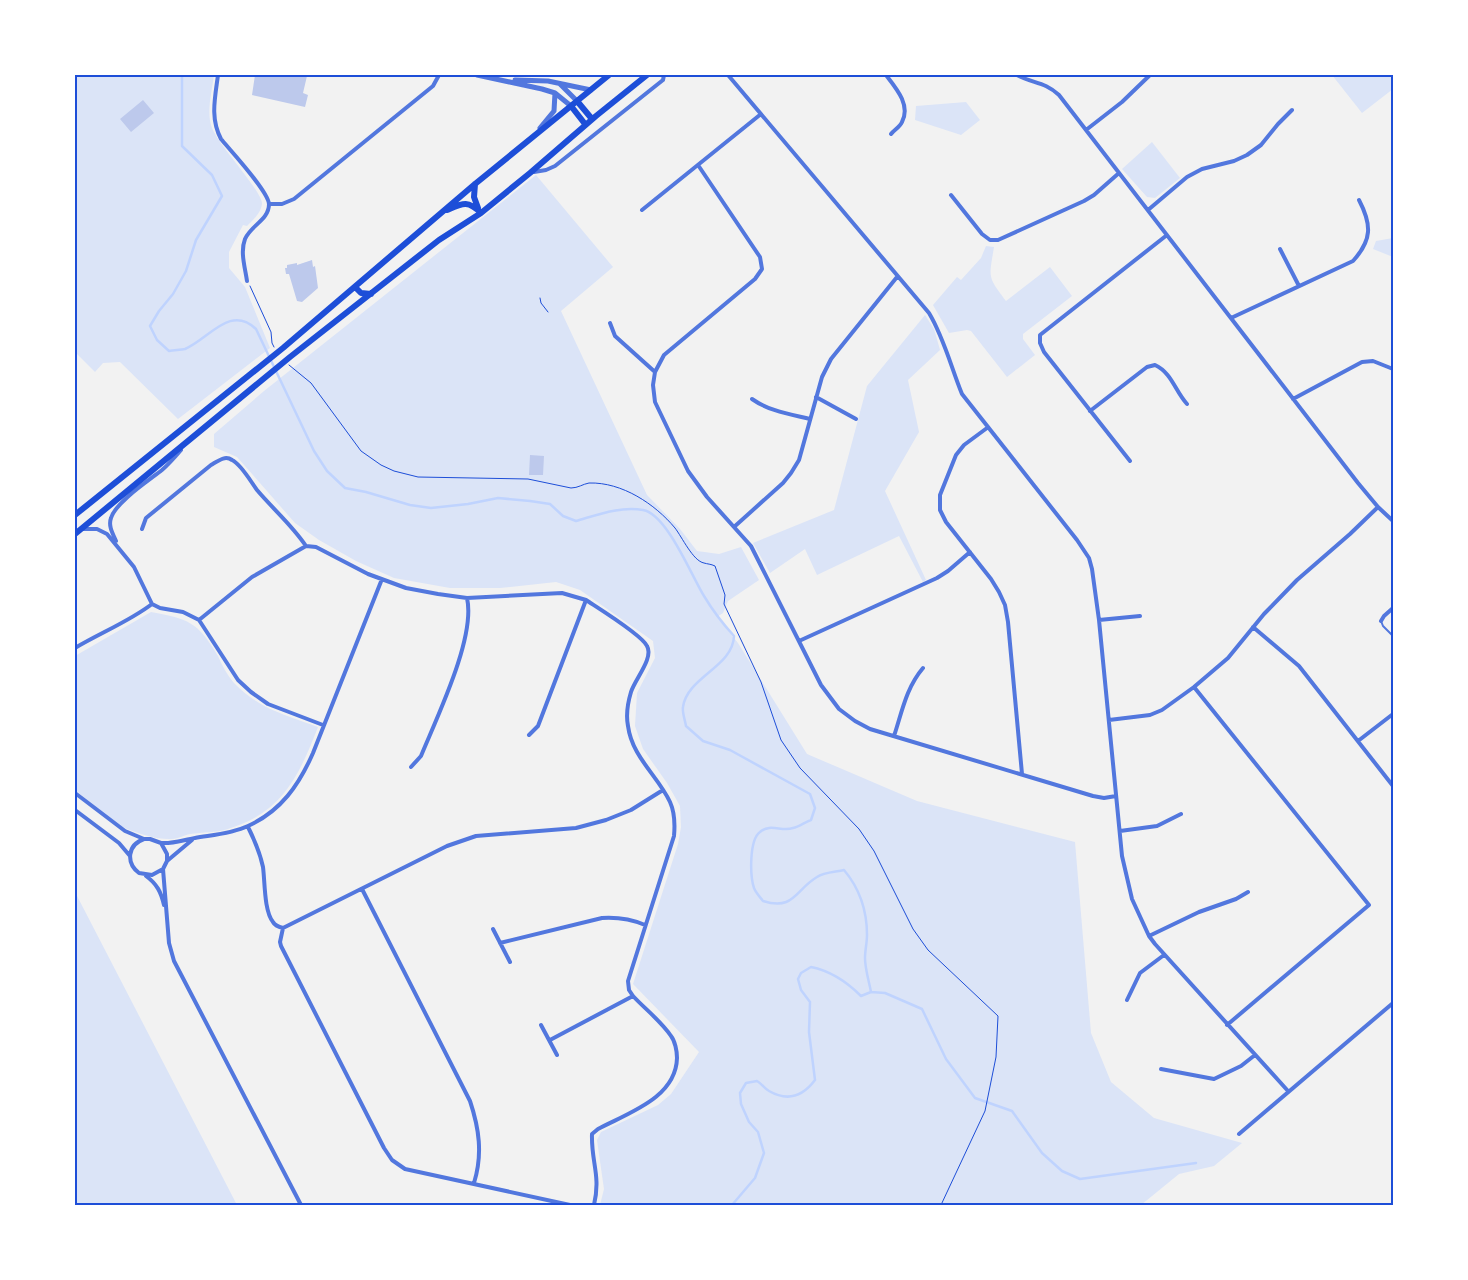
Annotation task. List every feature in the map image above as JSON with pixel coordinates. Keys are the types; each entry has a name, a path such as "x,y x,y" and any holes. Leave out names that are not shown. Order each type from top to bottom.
{"main road":[{"path":"75,515 251,374 475,184 609,75"},
{"path":"77,532 258,383 439,240 481,213 585,124 647,75"},
{"path":"577,101 592,119"},
{"path":"571,106 585,124"},
{"path":"475,184 475,203 481,213"},
{"path":"441,213 466,204 473,205 481,213"},
{"path":"355,287 361,292 371,294"}],"street":[{"path":"218,75 213,113 217,130 221,139 263,191 269,204 266,216 248,232 244,240 243,260 247,281"},
{"path":"269,204 282,204 294,199 433,86 439,75"},
{"path":"477,75 555,93 571,106"},
{"path":"530,173 556,166 663,80 664,75"},
{"path":"728,75 929,313 938,328 962,394 1083,549 1092,568 1099,620 1122,856 1132,899 1149,936 1164,955 1288,1091"},
{"path":"886,75 900,94 904,104 902,124 890,134"},
{"path":"1017,75 1042,83 1059,95 1378,507 1393,521"},
{"path":"1086,130 1122,102 1150,75"},
{"path":"505,80 548,81 591,90"},
{"path":"559,84 577,101"},
{"path":"537,133 554,111 555,93"},
{"path":"1148,210 1187,177 1202,169 1234,161 1247,155 1261,145 1292,110"},
{"path":"642,210 761,114"},
{"path":"698,165 760,257 762,269 755,279 664,355 655,372 653,385 655,402 688,471 707,497 751,546 821,685 839,708 855,721 870,728 1093,796 1104,798 1116,796"},
{"path":"951,194 982,234 990,240 998,240 1084,201 1094,195 1119,173"},
{"path":"1231,318 1352,261 1362,251 1368,238 1368,224 1365,211 1359,200"},
{"path":"1130,461 1044,352 1040,343 1040,335 1167,236"},
{"path":"1280,249 1299,286"},
{"path":"734,527 792,473 799,460 822,377 831,359 897,277"},
{"path":"610,324 615,336 655,372"},
{"path":"1294,399 1362,362 1373,361 1393,369"},
{"path":"1090,411 1147,367 1155,365 1163,368 1187,404"},
{"path":"816,397 856,419"},
{"path":"752,399 775,411 810,418"},
{"path":"987,428 964,445 956,455 940,495 940,510 946,522 991,579 1004,605 1008,622 1022,774"},
{"path":"197,433 169,463 121,504 114,513 110,525 118,545 138,574 152,604 160,608 183,612 199,620 238,680 251,692 268,704 323,725"},
{"path":"142,529 146,518 211,465 228,458 237,463 270,504 296,531 306,546"},
{"path":"1108,720 1143,716 1162,710 1194,687 1228,658 1253,627 1297,580 1378,507"},
{"path":"77,532 101,530 118,545"},
{"path":"199,620 252,577 306,546 316,547 368,574 406,588 467,598 562,593 586,600 647,644 649,655 632,690 628,725 639,756 663,790 671,804 675,819 674,836 628,982 629,990 633,996 672,1036 677,1052 677,1068 671,1082 645,1105 598,1129 592,1134 598,1183 594,1205"},
{"path":"799,640 937,578 970,552"},
{"path":"75,793 125,831 144,839 161,843 173,844 193,838 213,836 248,826 265,816 285,800 303,776 382,579"},
{"path":"411,767 421,756 462,649 469,617 467,598"},
{"path":"529,735 538,726 586,600"},
{"path":"75,648 140,613 152,604"},
{"path":"1381,622 1384,616 1393,608"},
{"path":"1099,620 1140,616"},
{"path":"1253,627 1299,666 1393,786"},
{"path":"894,736 908,692 923,668"},
{"path":"1194,687 1369,905 1227,1025"},
{"path":"1358,742 1393,714"},
{"path":"248,826 257,846 262,865 272,922 283,928 447,846 476,836 583,826 606,820 631,810 663,790"},
{"path":"75,810 119,843 130,856 134,869 155,882 160,890 166,909"},
{"path":"1120,831 1157,826 1181,814"},
{"path":"166,861 193,838"},
{"path":"130,856 135,845 144,839"},
{"path":"161,843 167,854 163,869 169,943 174,961 301,1205"},
{"path":"146,875 152,875 163,869"},
{"path":"362,889 470,1100 478,1122 480,1144 479,1163 474,1183"},
{"path":"1149,936 1199,912 1236,899 1248,892"},
{"path":"500,943 602,918 630,919 646,925"},
{"path":"283,928 281,946 384,1148 392,1160 405,1168 570,1205"},
{"path":"493,929 510,962"},
{"path":"1127,1000 1140,973 1164,955"},
{"path":"550,1040 633,996"},
{"path":"1239,1134 1393,1004"},
{"path":"541,1025 557,1055"},
{"path":"1161,1069 1214,1079 1241,1066 1255,1056"}],"lane":[{"path":"1381,622 1393,636"}],"path":[{"path":"247,281 271,332 272,343 280,349"},
{"path":"540,298 541,303 548,312"},
{"path":"288,360 311,383 361,450 381,465 418,478 528,479 571,488 577,488 588,483 609,486 650,503 675,528 695,558 703,563 715,566 725,595 724,604 761,682 781,740 800,768 859,828 874,851 913,929 928,950 998,1016 996,1058 985,1111 941,1205"}],"shaded area":[{"path":"75,75 214,75 209,109 212,128 256,190 262,204 254,219 247,226 243,225 229,252 229,268 245,287 270,348 178,419 120,362 103,363 95,372 75,352"},
{"path":"1332,75 1393,75 1393,89 1362,113"},
{"path":"966,102 980,120 961,135 915,120 916,106"},
{"path":"1152,142 1180,178 1155,198 1147,197 1122,169"},
{"path":"536,175 613,267 561,311 647,495 680,529 697,551 719,554 741,547 759,580 728,601 723,613 717,617 738,643 807,754 917,801 1075,842 1091,1033 1111,1082 1154,1118 1242,1143 1214,1166 1179,1174 1141,1205 600,1205 604,1189 597,1140 601,1132 658,1105 671,1094 699,1052 633,984 678,844 681,827 680,806 667,783 643,749 635,726 637,693 655,658 653,641 580,590 556,582 500,588 450,588 394,578 356,561 319,540 295,523 237,457 214,447 214,434 264,391"},
{"path":"1393,238 1393,257 1373,249 1376,241"},
{"path":"986,246 994,247 991,276 995,286 1006,301 1050,267 1072,296 1023,334 1023,339 1035,355 1007,377 971,331 949,333 933,305 957,277 961,280 981,258"},
{"path":"925,315 934,329 940,350 908,380 919,432 885,491 926,580 923,582 899,536 817,575 805,549 770,573 753,543 834,510 867,386"},
{"path":"151,612 184,620 198,629 211,645 231,680 253,699 284,715 318,727 304,761 286,790 275,803 247,822 223,830 190,834 174,839 155,838 121,826 75,790 75,656"},
{"path":"75,892 237,1205 75,1205"}],"building":[{"path":"255,75 307,76 303,93 308,95 305,107 252,95"},
{"path":"143,100 154,113 131,132 120,119"},
{"path":"312,260 313,267 315,266 318,288 302,302 297,301 289,274 286,274 285,268 287,268 287,265 297,263 297,265"},
{"path":"530,455 544,456 543,475 529,475"}],"waterway":[{"path":"182,75 182,146 212,175 222,196 196,240 186,271 173,294 150,326 157,340 169,351 185,349 228,322 237,320 246,322 256,329 314,451 327,471 345,488 410,505 431,508 468,504 498,498 530,501 550,504 563,516 576,521 626,509 643,510 652,514 670,534 707,602 734,636 732,647 726,656 686,697 683,709 686,726 703,741 730,750 810,794 815,808 811,820 798,827 789,829 764,829 756,836 751,858 754,888 763,901 781,903 793,898 820,875 844,870 850,877 862,900 866,917 865,962 871,992 861,996 838,978 825,971 811,967 801,973 798,979 801,990 810,1002 809,1032 815,1080 805,1090 789,1097 769,1091 757,1081 746,1083 740,1093 741,1104 749,1122 758,1132 764,1153 755,1178 732,1205"},
{"path":"871,992 885,993 922,1009 946,1059 975,1098 1012,1111 1042,1153 1062,1171 1080,1179 1196,1163"}]}
